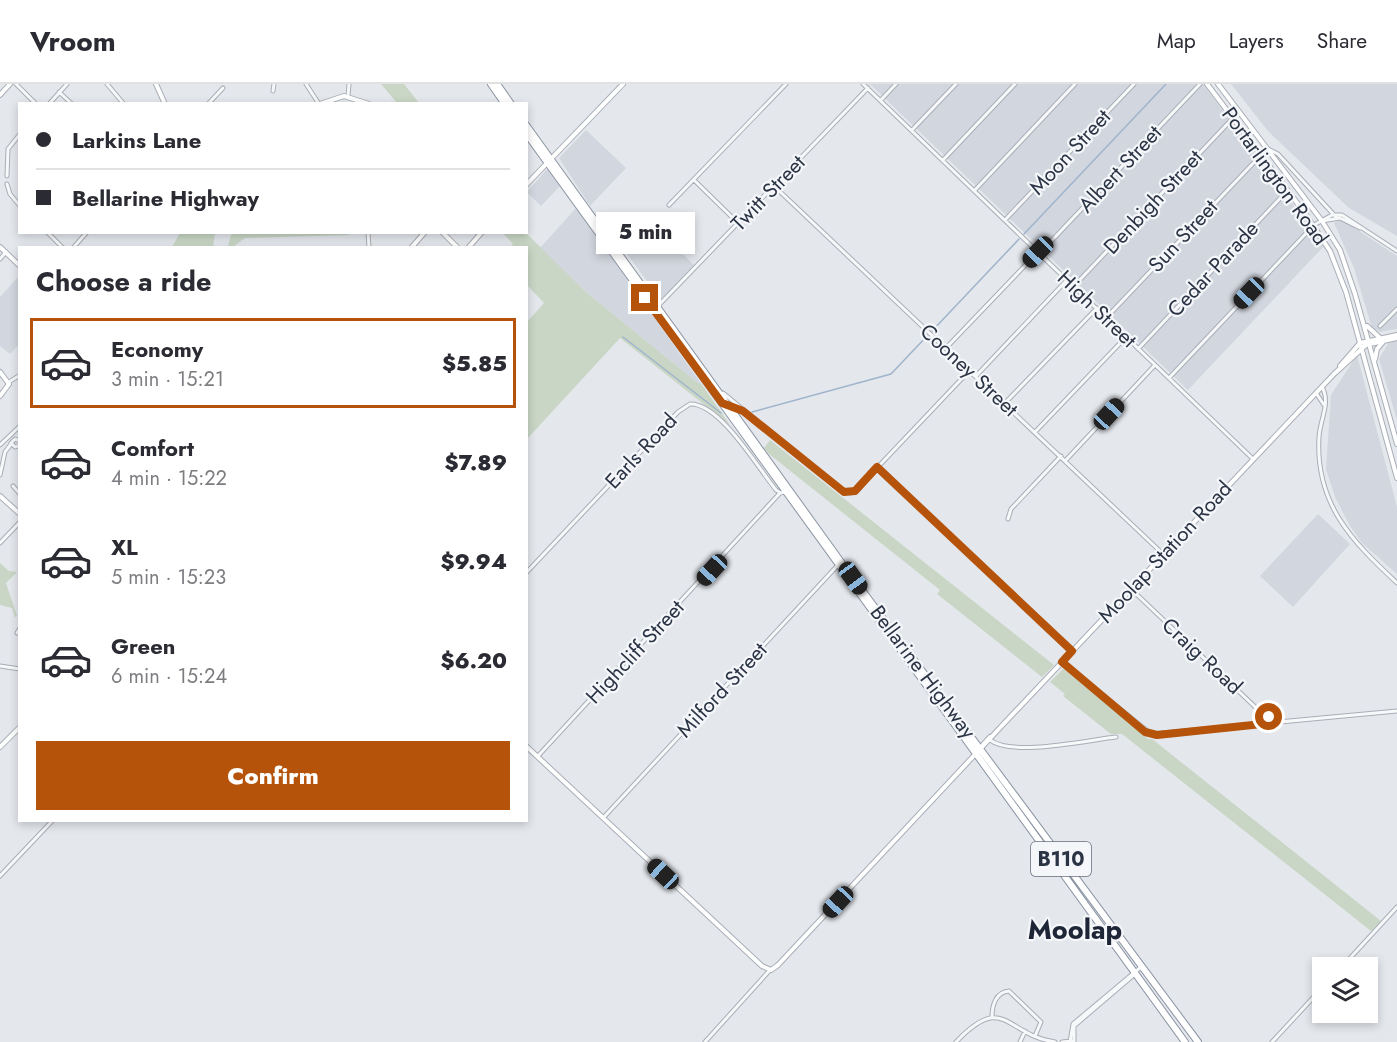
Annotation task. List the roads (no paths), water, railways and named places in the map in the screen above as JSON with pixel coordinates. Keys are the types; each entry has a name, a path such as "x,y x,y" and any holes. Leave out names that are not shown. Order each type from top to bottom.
{"highway":[{"path":"491,84 504,102"},
{"path":"497,84 510,102"},
{"name":"Bellarine Highway","path":"528,127 550,161 718,389 785,491"},
{"name":"Bellarine Highway","path":"528,135 550,161"},
{"name":"Bellarine Highway","path":"658,309 785,491 979,751 1133,973 1185,1042"},
{"path":"722,403 731,408"},
{"name":"Bellarine Highway","path":"839,563 1198,1042"}],"street":[{"path":"0,95 10,84"},
{"path":"16,84 35,102"},
{"path":"50,102 67,84"},
{"path":"107,84 122,102"},
{"path":"156,84 164,102"},
{"path":"273,91 274,84"},
{"path":"306,84 319,102"},
{"path":"348,96 349,84"},
{"path":"528,183 623,84"},
{"path":"669,205 786,84"},
{"name":"High Street","path":"863,84 1253,459"},
{"path":"880,100 896,84"},
{"path":"912,130 956,84"},
{"path":"943,160 1015,84"},
{"path":"974,190 1075,84"},
{"name":"Moon Street","path":"1005,220 1134,84"},
{"name":"Albert Street","path":"946,348 1200,84"},
{"name":"Portarlington Road","path":"1207,84 1314,225 1340,273 1397,478"},
{"name":"Portarlington Road","path":"1218,84 1322,220 1348,270 1397,444"},
{"path":"210,102 223,88"},
{"name":"Twitt Street","path":"658,309 868,88"},
{"path":"60,92 70,102"},
{"path":"324,102 335,97 348,96 364,102"},
{"name":"Denbigh Street","path":"1074,286 1233,118"},
{"path":"7,176 8,149 18,136"},
{"path":"1268,149 1278,154 1336,216 1397,251"},
{"name":"Sun Street","path":"1106,318 1261,155"},
{"path":"0,169 7,169"},
{"path":"694,180 739,224"},
{"path":"7,184 10,194 18,204"},
{"name":"Cooney Street","path":"774,186 1163,555"},
{"name":"Cedar Parade","path":"1138,349 1288,190"},
{"path":"1169,378 1314,225 1336,216"},
{"path":"49,234 61,246"},
{"path":"75,246 85,234"},
{"path":"412,246 418,236 423,234"},
{"path":"443,234 456,246"},
{"path":"470,246 480,234"},
{"path":"0,247 18,264"},
{"path":"0,258 6,252"},
{"path":"976,376 1067,280"},
{"path":"1005,403 1096,308"},
{"path":"1380,326 1397,309"},
{"path":"1363,321 1369,330 1384,339"},
{"path":"1361,345 1397,336"},
{"path":"1035,432 1126,337"},
{"path":"1375,361 1379,346 1384,339"},
{"name":"Moolap Station Road","path":"1334,374 1361,345"},
{"name":"Moolap Station Road","path":"705,1042 1361,345"},
{"path":"1351,358 1359,357 1366,364"},
{"path":"1065,460 1155,365"},
{"path":"718,389 844,492 855,491 970,370"},
{"path":"0,372 9,382"},
{"path":"0,396 9,382 18,376"},
{"path":"1322,387 1326,399 1320,427 1319,456 1329,499 1352,539 1397,583"},
{"path":"1316,393 1323,400 1324,407"},
{"name":"Earls Road","path":"528,571 686,405 695,403 704,407 729,429 785,491"},
{"path":"731,408 743,411"},
{"path":"0,445 18,428"},
{"path":"0,475 5,452 15,439 18,441"},
{"path":"12,444 15,447 18,445"},
{"path":"1008,519 1011,509 1061,456"},
{"path":"877,467 1072,651"},
{"path":"13,486 18,492"},
{"name":"Highcliff Street","path":"538,756 785,491"},
{"path":"0,496 18,512"},
{"path":"0,543 18,524"},
{"name":"Milford Street","path":"603,818 839,563"},
{"name":"Craig Road","path":"1131,589 1272,723"},
{"path":"1062,662 1151,735 1397,711"},
{"path":"0,666 18,669"},
{"path":"0,747 18,729"},
{"path":"970,735 980,741 990,740 1002,746 1021,747 1116,737"},
{"path":"986,757 990,740"},
{"path":"528,748 762,966 771,970"},
{"path":"0,876 51,822"},
{"path":"1351,957 1397,907"},
{"path":"1062,1042 1072,1041 1074,1026 1141,967"},
{"path":"992,1017 993,1003 1004,992 1009,991 1041,1022 1035,1036"},
{"path":"1272,1042 1312,999"},
{"path":"956,1042 977,1022 992,1017 1004,1019 1035,1036 1055,1042"},
{"path":"1020,1042 1025,1031"}],"waterway":[{"path":"1024,234 1166,84"},
{"path":"932,331 1019,239"},
{"path":"752,412 891,374 927,336"},
{"path":"623,337 721,413"}],"district":[{"name":"Moolap","path":"1075,929"}]}
